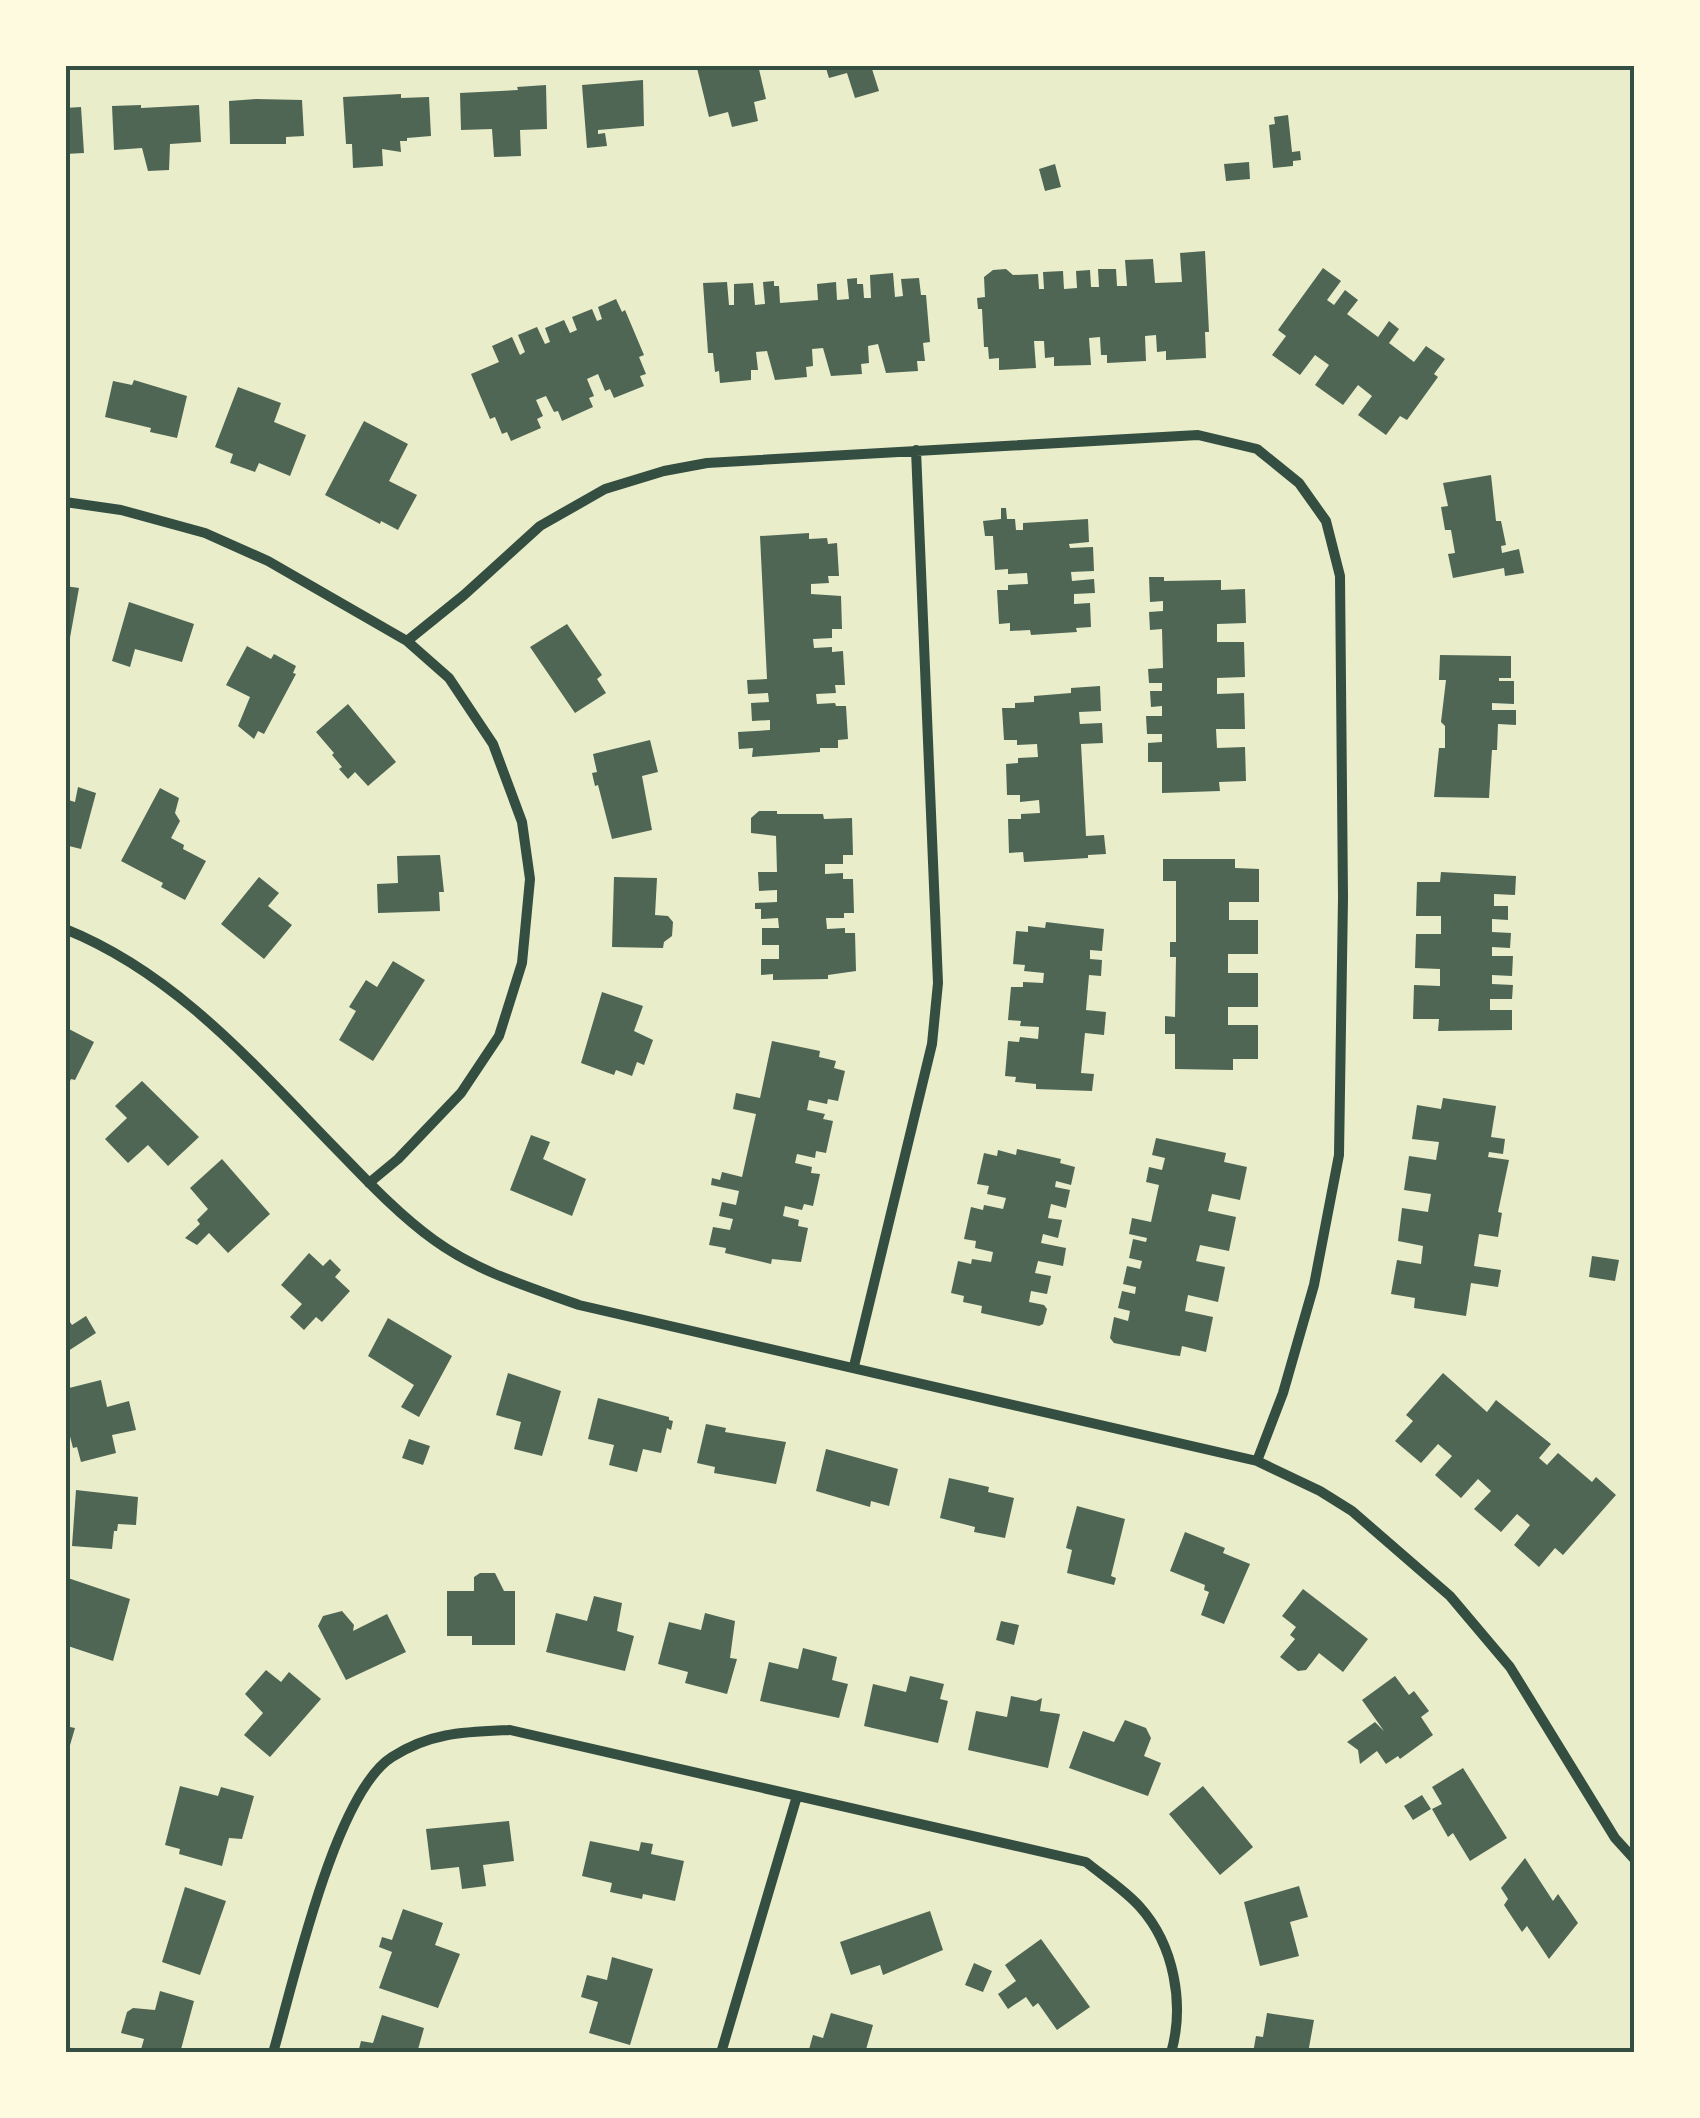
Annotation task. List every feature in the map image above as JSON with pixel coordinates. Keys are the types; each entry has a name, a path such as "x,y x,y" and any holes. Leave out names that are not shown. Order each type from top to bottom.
{"street":[{"path":"407,641 540,526 604,489 707,463 1198,435 1257,449 1300,483 1326,520 1340,576 1343,898 1339,1155 1314,1285 1283,1393 1257,1461"},
{"path":"854,1366 932,1044 938,983 916,450"},
{"path":"65,502 121,510 205,533 268,561 407,641 448,678 493,744 522,822 530,879 522,963 499,1036 461,1092 398,1159 369,1183"},
{"path":"65,929 134,963 204,1015 369,1183 433,1240 490,1274 579,1304 1257,1461 1320,1491 1352,1512 1450,1596 1510,1667 1616,1838 1635,1860"},
{"path":"273,2053 339,1832 368,1777 391,1757 442,1733 510,1730 1086,1862 1139,1906 1164,1943 1177,1994 1170,2053"},
{"path":"721,2053 797,1796"}],"building":[{"path":"758,65 766,99 754,102 758,121 732,127 728,112 709,117 697,68"},
{"path":"825,65 880,65 872,69 879,91 855,98 847,73 829,78"},
{"path":"643,80 644,126 598,130 598,134 605,133 607,146 587,148 582,85"},
{"path":"546,85 547,129 520,130 521,156 494,157 492,129 461,130 460,93"},
{"path":"401,94 401,98 429,97 431,136 400,141 401,152 382,149 383,166 353,168 352,144 346,144 343,97"},
{"path":"302,100 304,136 286,137 286,144 230,144 229,101"},
{"path":"199,105 201,142 170,144 169,170 148,171 142,148 114,150 112,106"},
{"path":"81,107 84,153 65,154 65,108"},
{"path":"1288,115 1292,152 1300,151 1301,160 1293,161 1293,166 1273,168 1269,125 1275,124 1274,117"},
{"path":"1249,162 1250,179 1226,181 1224,164"},
{"path":"1055,164 1061,187 1045,191 1039,169"},
{"path":"1205,251 1209,332 1205,332 1206,358 1166,360 1166,351 1157,352 1156,335 1145,336 1146,361 1107,363 1107,355 1101,355 1100,337 1089,338 1091,365 1054,366 1054,357 1045,358 1044,341 1034,341 1036,368 999,370 999,358 989,359 977,298 985,297 984,277 993,270 1006,269 1013,275 1038,274 1039,289 1044,289 1043,272 1063,271 1064,289 1077,288 1076,271 1090,270 1091,287 1099,287 1098,269 1116,269 1117,286 1127,286 1125,260 1153,259 1155,283 1182,282 1180,253"},
{"path":"1323,268 1341,281 1327,300 1334,305 1345,290 1358,300 1347,314 1378,337 1389,321 1399,329 1389,343 1414,362 1426,346 1445,359 1434,374 1438,377 1407,420 1400,416 1386,435 1358,415 1372,396 1358,385 1343,405 1315,385 1329,365 1315,355 1300,375 1272,355 1286,336 1278,330"},
{"path":"893,273 895,297 903,296 901,279 919,278 921,295 926,295 930,342 923,343 925,361 917,361 918,371 886,373 878,344 868,346 869,363 861,364 862,374 831,376 823,348 812,349 813,366 806,367 807,377 775,380 767,351 756,352 758,370 751,370 751,380 720,383 713,353 708,353 703,283 727,282 729,305 734,305 734,284 753,283 755,305 765,304 763,282 774,281 774,286 779,286 780,303 818,300 817,284 836,282 837,300 849,299 847,279 857,278 857,284 863,284 864,298 871,298 870,275"},
{"path":"616,299 622,312 625,310 644,355 639,357 646,374 640,376 644,386 614,398 610,389 605,391 598,374 587,379 594,396 589,398 593,407 562,421 546,396 536,400 543,416 537,419 541,428 511,441 507,432 502,434 495,417 490,419 471,374 499,362 492,346 512,337 520,355 525,352 518,335 537,327 545,344 550,342 545,328 564,320 570,333 577,330 572,317 592,309 597,321 602,319 598,307"},
{"path":"134,380 187,396 177,438 105,417 113,381 132,385"},
{"path":"238,387 281,403 274,422 306,435 290,476 259,463 255,472 230,463 233,454 215,447"},
{"path":"364,421 408,444 389,481 417,495 398,530 325,495"},
{"path":"1491,475 1496,521 1501,521 1506,545 1501,546 1502,553 1519,549 1524,573 1505,576 1504,568 1453,578 1448,554 1455,553 1441,507 1448,506 1443,483"},
{"path":"1001,508 1006,508 1007,519 1015,519 1016,530 1023,530 1023,523 1088,519 1089,542 1069,544 1070,548 1093,547 1094,571 1071,572 1072,581 1094,579 1095,593 1074,594 1074,604 1090,603 1091,627 1076,628 1077,632 1031,635 1030,630 1010,631 1010,623 999,624 997,590 1028,584 1027,573 995,570 993,536 985,536 983,521 1001,519"},
{"path":"809,533 809,539 827,538 828,544 837,543 839,576 828,576 829,583 811,584 811,594 841,596 842,629 832,629 832,638 813,639 814,648 843,651 845,685 835,685 836,693 816,694 817,704 846,706 848,739 838,740 838,748 820,748 820,752 752,757 753,748 739,749 738,732 770,730 770,720 752,721 751,703 769,702 768,693 748,694 747,680 767,679 760,536"},
{"path":"1149,577 1164,577 1164,581 1221,580 1221,590 1245,589 1246,623 1217,624 1217,642 1244,642 1245,677 1217,678 1217,694 1244,693 1245,729 1216,729 1217,748 1245,747 1246,781 1219,782 1220,791 1162,793 1162,762 1148,762 1148,743 1162,742 1162,734 1147,734 1146,716 1162,716 1162,706 1151,707 1150,691 1162,691 1162,683 1149,683 1148,669 1163,668 1162,629 1150,630 1149,612 1163,611 1163,601 1150,602"},
{"path":"65,586 79,588 67,654 65,654"},
{"path":"129,602 194,624 182,662 135,649 130,667 112,661"},
{"path":"567,624 602,675 597,679 606,693 575,713 530,647"},
{"path":"247,646 296,666 296,674 264,734 258,731 254,739 238,726 250,697 226,685"},
{"path":"1440,655 1511,656 1511,678 1499,681 1514,681 1514,704 1492,703 1492,710 1516,710 1516,725 1498,724 1489,798 1434,797 1439,748 1445,748 1445,726 1441,722 1446,680 1439,680"},
{"path":"1100,686 1101,711 1079,712 1080,724 1102,723 1103,743 1081,744 1086,836 1104,835 1106,854 1024,862 1023,852 1009,853 1008,819 1040,813 1039,800 1020,802 1020,795 1007,795 1006,764 1018,763 1018,758 1038,757 1037,744 1017,745 1017,740 1004,740 1002,708 1034,702 1034,696"},
{"path":"348,704 396,762 368,786 355,772 348,779 339,769 342,767 334,753 316,732"},
{"path":"650,740 658,772 642,776 652,830 612,839 592,773 597,772 593,754"},
{"path":"78,787 96,793 81,849 65,845 65,799 75,802"},
{"path":"160,788 179,798 175,813 180,821 171,838 206,861 185,900 161,887 163,883 121,861"},
{"path":"759,811 823,814 824,819 852,818 853,855 843,855 843,864 825,864 825,874 843,873 843,879 853,879 854,913 844,913 844,918 826,918 827,929 845,928 845,933 855,933 856,971 828,975 828,979 773,980 773,974 761,975 761,959 779,959 779,945 762,945 762,928 779,928 778,918 761,919 761,909 755,909 755,903 777,902 777,890 759,891 758,872 777,872 776,836 751,833 751,818"},
{"path":"440,855 444,892 439,892 440,911 378,913 377,884 398,883 397,856"},
{"path":"1163,859 1235,859 1235,868 1259,869 1259,902 1229,902 1229,920 1258,920 1258,954 1228,954 1228,973 1258,973 1258,1007 1228,1007 1228,1025 1258,1025 1258,1059 1233,1059 1233,1070 1175,1069 1175,1034 1165,1034 1165,1016 1175,1017 1176,957 1170,957 1170,942 1176,942 1176,881 1163,881"},
{"path":"1441,872 1516,876 1515,895 1494,894 1494,906 1508,906 1508,920 1492,919 1492,932 1511,933 1510,948 1492,947 1492,956 1513,956 1512,976 1492,975 1492,984 1513,985 1512,999 1490,999 1490,1010 1512,1010 1512,1030 1438,1031 1439,1019 1413,1019 1414,985 1440,986 1440,969 1415,968 1416,934 1441,934 1441,916 1416,916 1417,882 1440,882"},
{"path":"259,877 279,893 268,906 292,925 264,959 221,924"},
{"path":"614,877 657,878 655,915 668,916 673,922 672,936 663,948 612,947"},
{"path":"1046,922 1104,929 1102,951 1090,950 1090,959 1102,960 1101,976 1089,975 1086,1010 1106,1012 1104,1035 1085,1033 1081,1073 1094,1074 1092,1091 1036,1089 1036,1084 1015,1082 1016,1077 1005,1076 1008,1041 1019,1042 1020,1037 1038,1039 1039,1027 1020,1026 1021,1021 1008,1020 1011,987 1023,987 1023,982 1043,983 1044,973 1024,971 1025,965 1013,964 1016,931 1028,932 1028,926 1045,928"},
{"path":"393,961 425,980 373,1061 339,1040 356,1011 349,1007 366,980 377,987"},
{"path":"602,992 643,1006 634,1031 653,1040 644,1065 637,1062 632,1076 616,1070 614,1075 581,1063"},
{"path":"65,1027 94,1042 65,1092"},
{"path":"772,1041 820,1051 819,1057 836,1061 834,1068 845,1071 838,1101 828,1099 827,1104 809,1100 807,1110 825,1114 823,1119 833,1121 826,1153 816,1151 815,1158 797,1154 795,1163 812,1167 811,1173 820,1174 813,1206 804,1204 802,1210 785,1206 783,1216 799,1220 798,1226 808,1228 801,1262 772,1259 771,1264 709,1245 713,1227 730,1230 733,1219 719,1216 722,1202 736,1205 739,1191 711,1185 712,1178 720,1180 722,1172 742,1177 756,1114 733,1109 736,1093 760,1098"},
{"path":"142,1081 199,1137 168,1166 148,1145 128,1163 105,1139 127,1118 115,1106"},
{"path":"1443,1098 1496,1106 1491,1137 1505,1139 1503,1154 1489,1152 1488,1157 1509,1160 1498,1212 1502,1213 1498,1237 1479,1234 1474,1266 1501,1270 1498,1287 1471,1283 1466,1316 1414,1308 1415,1298 1391,1294 1397,1260 1421,1264 1423,1246 1398,1241 1402,1208 1428,1212 1431,1194 1404,1190 1409,1156 1436,1160 1439,1142 1412,1139 1417,1105 1441,1109"},
{"path":"531,1135 550,1142 543,1159 586,1179 572,1216 510,1190"},
{"path":"1156,1138 1226,1153 1224,1162 1247,1167 1240,1200 1212,1194 1208,1211 1236,1217 1229,1251 1200,1245 1196,1261 1225,1267 1218,1302 1188,1295 1185,1311 1213,1317 1206,1352 1182,1346 1180,1356 1172,1355 1114,1343 1110,1338 1114,1317 1128,1321 1130,1311 1118,1308 1122,1291 1135,1294 1136,1287 1123,1284 1127,1266 1140,1269 1142,1261 1129,1258 1133,1239 1146,1242 1147,1238 1129,1234 1132,1218 1151,1222 1159,1185 1146,1182 1149,1167 1162,1170 1165,1158 1152,1155"},
{"path":"1017,1149 1061,1159 1060,1163 1075,1167 1071,1185 1056,1181 1055,1187 1070,1190 1066,1208 1051,1204 1048,1218 1062,1220 1058,1238 1043,1234 1041,1243 1066,1248 1063,1266 1038,1261 1035,1273 1051,1276 1047,1294 1031,1291 1029,1302 1047,1309 1039,1326 981,1313 982,1306 963,1302 964,1296 951,1293 958,1261 991,1262 993,1252 975,1248 976,1241 964,1239 971,1207 1003,1209 1006,1198 987,1194 989,1186 977,1184 984,1153 997,1156 998,1150 1016,1155"},
{"path":"222,1159 270,1214 228,1253 209,1233 197,1245 185,1238 200,1224 197,1220 208,1209 190,1188"},
{"path":"309,1253 323,1266 330,1259 341,1270 335,1277 350,1291 322,1322 316,1317 304,1330 290,1317 302,1304 281,1285"},
{"path":"1592,1256 1619,1260 1615,1281 1589,1277"},
{"path":"65,1315 72,1325 86,1316 96,1333 65,1353"},
{"path":"388,1318 452,1356 419,1417 401,1407 414,1385 368,1356"},
{"path":"508,1373 561,1391 542,1456 514,1449 521,1422 496,1415"},
{"path":"1443,1373 1487,1412 1496,1400 1551,1444 1539,1458 1547,1465 1558,1453 1592,1482 1596,1477 1616,1495 1563,1555 1555,1548 1539,1567 1514,1545 1530,1525 1517,1514 1501,1532 1474,1509 1491,1491 1478,1479 1461,1498 1435,1475 1452,1456 1438,1444 1421,1463 1395,1441 1413,1421 1406,1415"},
{"path":"101,1380 107,1407 129,1401 136,1430 112,1435 116,1453 81,1462 65,1417 65,1389"},
{"path":"598,1398 673,1421 671,1430 667,1428 661,1453 643,1449 637,1472 609,1465 614,1445 588,1439"},
{"path":"706,1424 726,1428 725,1432 786,1442 776,1484 714,1473 715,1467 697,1463"},
{"path":"409,1439 430,1446 423,1465 402,1458"},
{"path":"826,1449 898,1469 889,1506 871,1501 870,1507 816,1491"},
{"path":"949,1478 989,1487 988,1492 1014,1498 1005,1538 974,1532 975,1527 940,1518"},
{"path":"76,1490 138,1497 136,1525 118,1524 112,1549 72,1546"},
{"path":"1077,1506 1125,1519 1111,1576 1116,1578 1114,1585 1067,1573 1072,1550 1066,1548"},
{"path":"1185,1532 1225,1548 1223,1553 1250,1564 1224,1624 1201,1615 1209,1592 1204,1590 1205,1585 1170,1571"},
{"path":"495,1573 504,1591 515,1591 515,1645 472,1645 472,1636 447,1636 447,1591 474,1591 474,1577"},
{"path":"65,1577 130,1599 113,1661 65,1645"},
{"path":"1303,1589 1368,1639 1343,1672 1319,1653 1306,1670 1298,1671 1280,1657 1295,1639 1290,1635 1296,1627 1282,1616"},
{"path":"594,1596 622,1603 617,1631 634,1636 625,1671 546,1652 556,1613 587,1621"},
{"path":"342,1611 354,1625 353,1631 387,1614 406,1652 346,1680 318,1626 323,1616"},
{"path":"705,1613 735,1621 730,1658 737,1659 727,1694 685,1683 688,1672 658,1664 669,1622 701,1630"},
{"path":"1001,1621 1019,1625 1014,1645 996,1640"},
{"path":"803,1648 837,1657 832,1680 848,1684 839,1718 760,1701 769,1662 798,1669"},
{"path":"266,1670 281,1682 289,1672 321,1699 270,1757 244,1735 263,1713 245,1694"},
{"path":"910,1676 944,1684 940,1699 948,1701 938,1743 864,1726 873,1684 906,1692"},
{"path":"1395,1676 1409,1695 1414,1691 1429,1711 1421,1717 1433,1735 1400,1759 1398,1756 1386,1764 1377,1751 1360,1764 1358,1750 1347,1742 1375,1722 1384,1731 1362,1700"},
{"path":"1011,1696 1036,1701 1042,1698 1040,1711 1060,1714 1048,1768 968,1750 976,1711 1007,1717"},
{"path":"1125,1720 1146,1728 1151,1738 1144,1756 1161,1763 1148,1796 1069,1768 1083,1731 1114,1742"},
{"path":"65,1726 75,1728 68,1752 65,1751"},
{"path":"1463,1768 1507,1838 1470,1861 1453,1833 1448,1837 1432,1809 1442,1804 1432,1787"},
{"path":"180,1786 218,1796 221,1787 254,1796 242,1839 229,1838 222,1866 179,1854 180,1849 165,1845"},
{"path":"1203,1786 1253,1847 1220,1875 1169,1814"},
{"path":"1422,1795 1431,1809 1413,1820 1404,1806"},
{"path":"509,1821 514,1861 483,1865 486,1886 462,1889 459,1867 431,1870 426,1829"},
{"path":"590,1841 639,1851 641,1842 653,1844 651,1854 684,1861 675,1901 610,1892 612,1883 582,1876"},
{"path":"1525,1858 1553,1901 1558,1894 1578,1923 1549,1959 1527,1926 1522,1932 1504,1905 1508,1899 1501,1888"},
{"path":"1299,1886 1308,1917 1290,1922 1299,1956 1260,1966 1244,1902"},
{"path":"185,1887 226,1901 200,1975 162,1962"},
{"path":"403,1909 443,1923 435,1945 460,1954 438,2008 379,1988 392,1952 379,1947 382,1937 392,1940"},
{"path":"930,1911 943,1950 883,1975 880,1965 851,1975 840,1942"},
{"path":"1041,1939 1090,2007 1057,2030 1038,2003 1033,2007 1026,1997 1008,2009 998,1994 1016,1981 1005,1965"},
{"path":"612,1957 653,1969 630,2045 589,2033 598,2002 581,1997 587,1975 607,1980"},
{"path":"974,1963 992,1971 983,1992 965,1985"},
{"path":"160,1991 194,2001 180,2053 140,2053 144,2039 121,2033 127,2012 133,2008 155,2010"},
{"path":"831,2013 873,2025 865,2053 808,2053 813,2035 823,2038"},
{"path":"1267,2013 1314,2020 1308,2053 1253,2053 1256,2036 1263,2037"},
{"path":"382,2015 424,2028 417,2053 358,2053 361,2041 373,2043"}]}
